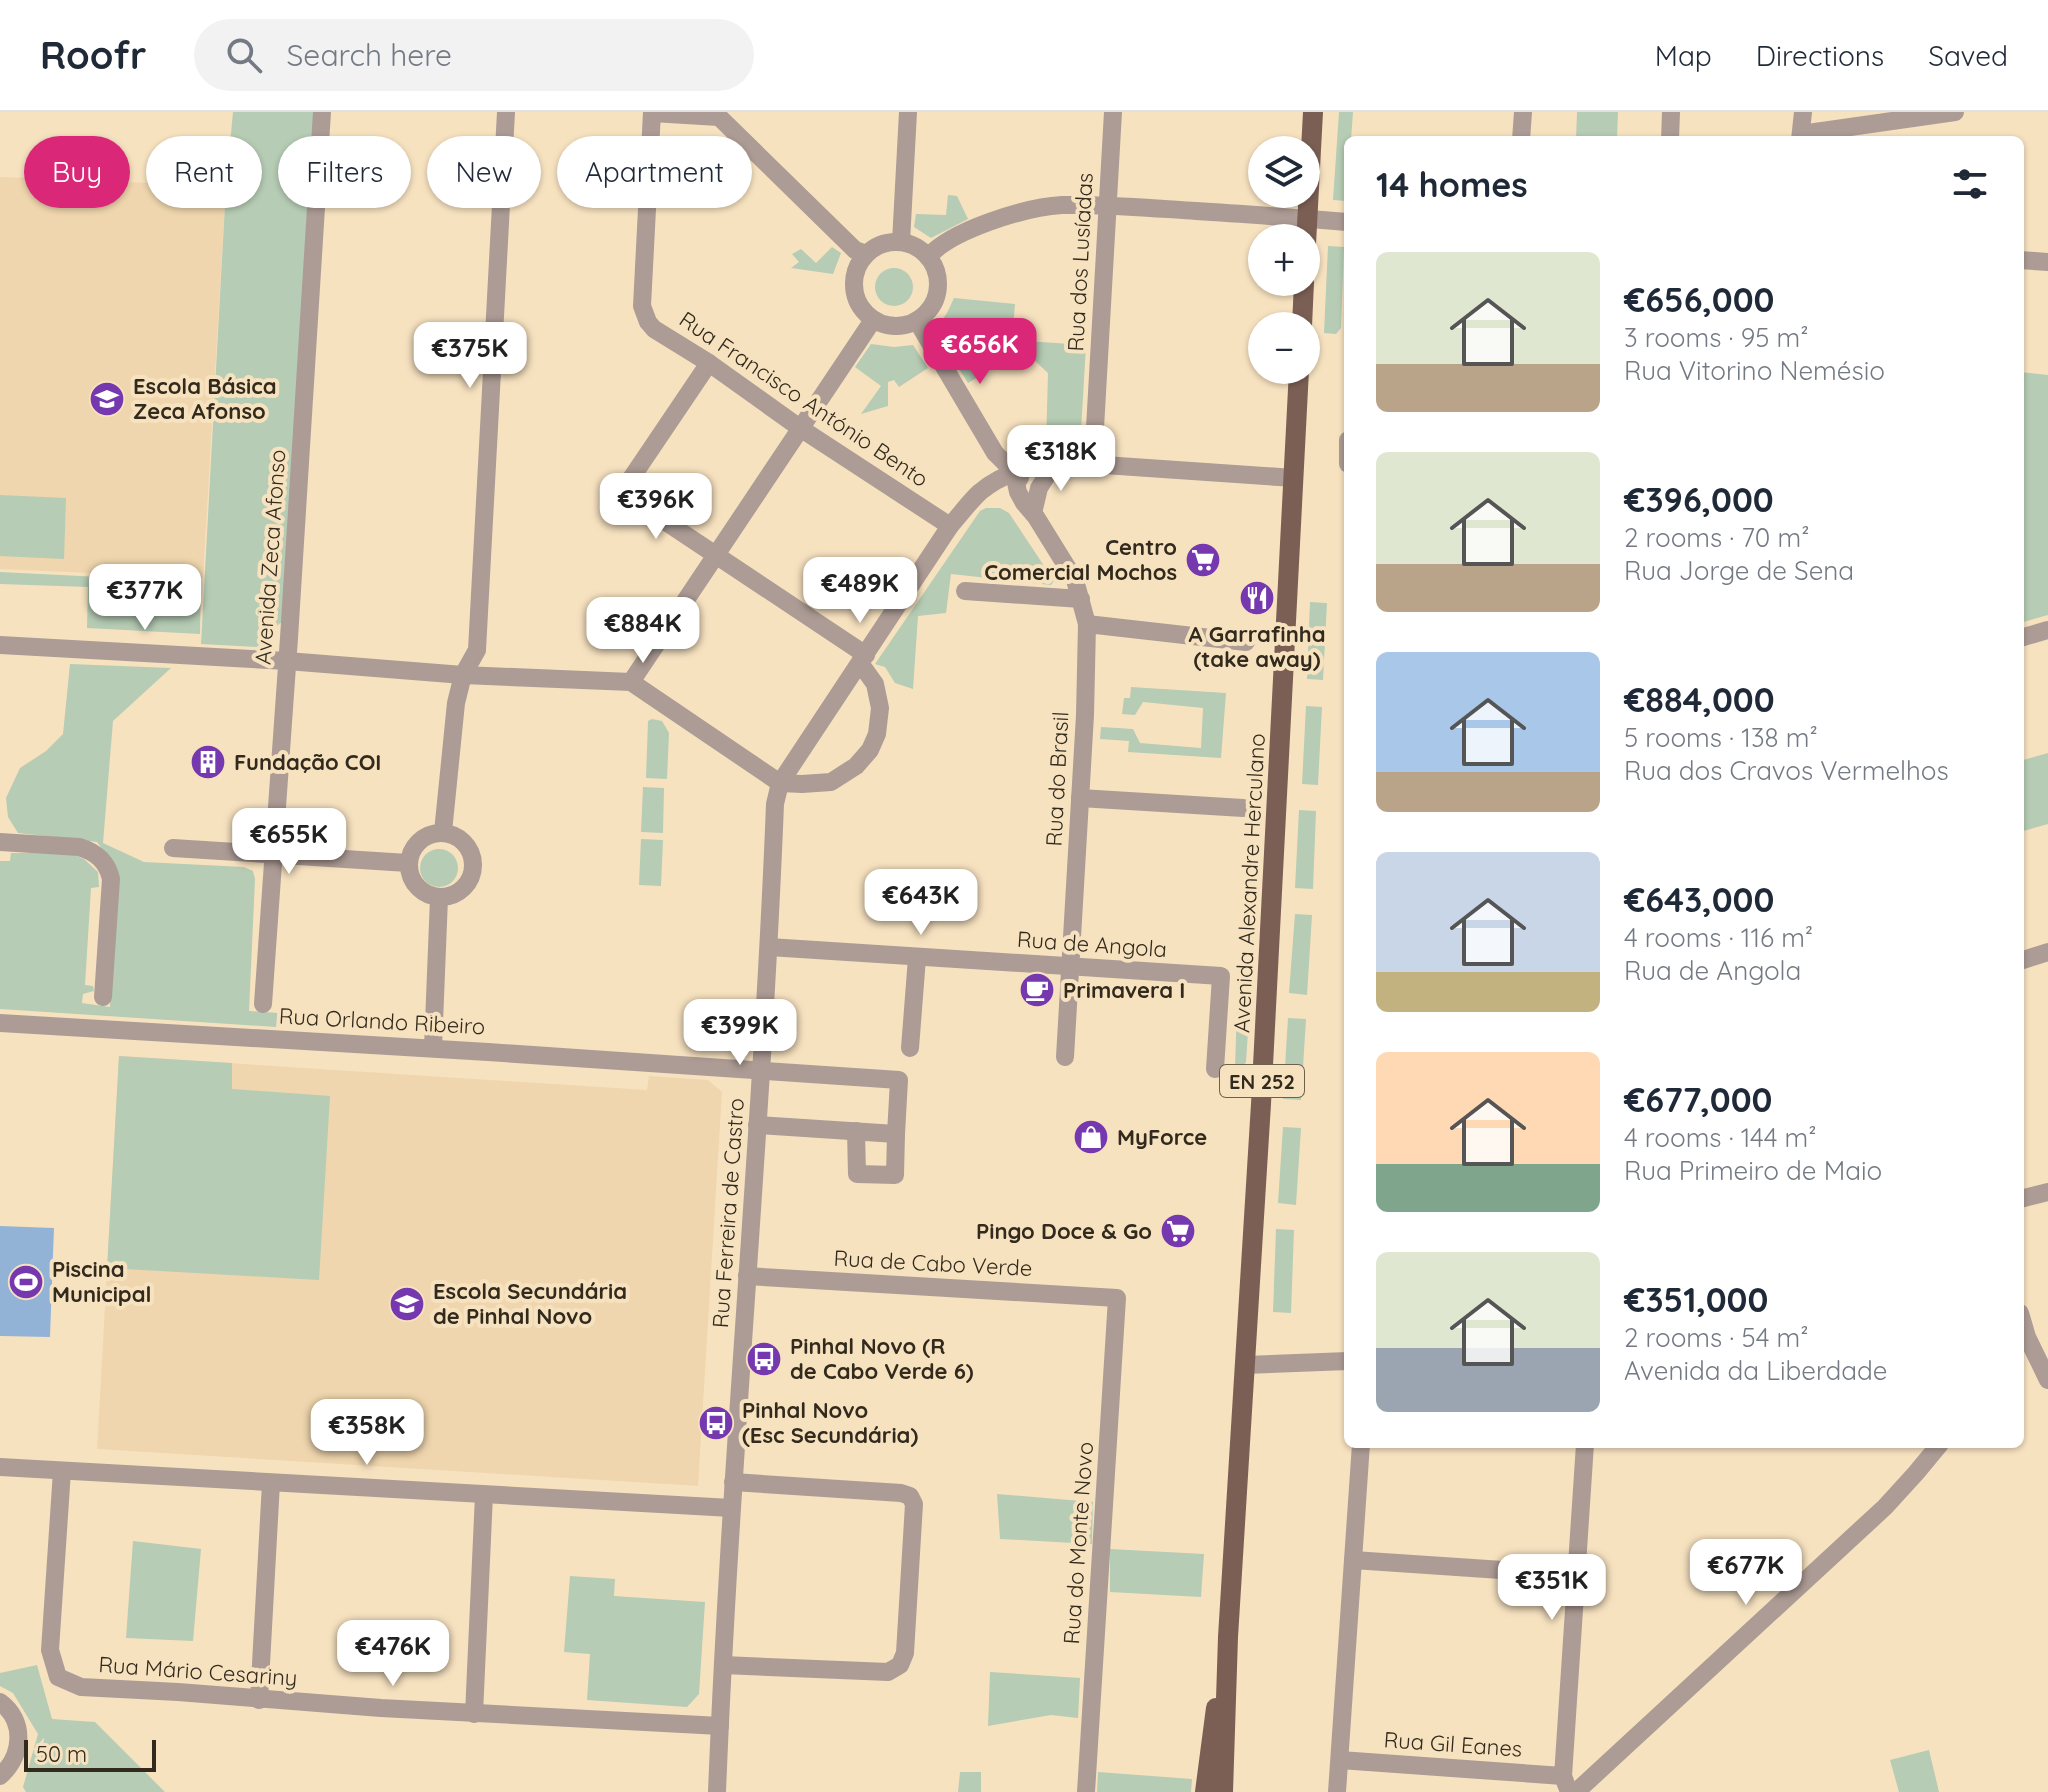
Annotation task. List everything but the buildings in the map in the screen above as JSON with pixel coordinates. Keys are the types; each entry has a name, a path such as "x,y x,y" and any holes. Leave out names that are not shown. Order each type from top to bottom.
{"main road":[{"path":"1307,224 1313,112"},
{"name":"Avenida Alexandre Herculano","path":"1223,1792 1228,1637 1261,1104 1298,384"},
{"name":"Avenida Alexandre Herculano","path":"1205,1792 1228,1637"}],"street":[{"name":"Avenida Zeca Afonso","path":"263,1004 322,112"},
{"path":"443,832 456,703 463,675 477,650 506,112"},
{"path":"652,112 717,114 855,250 866,254"},
{"name":"Rua Francisco António Bento","path":"652,112 642,306 648,322 800,428 950,526"},
{"path":"901,242 908,112"},
{"name":"Rua dos Lusíadas","path":"1093,463 1113,112"},
{"path":"1521,136 1523,112"},
{"path":"1670,136 1671,112"},
{"path":"1800,136 1803,112"},
{"path":"1806,136 1955,112"},
{"path":"928,257 936,248 1001,217 1061,205 1108,205 1344,222"},
{"path":"901,242 921,250 928,257 938,279 937,292 926,314 917,321 894,326 873,320 863,311 853,288 854,275 866,254 877,246 901,242"},
{"path":"2024,260 2048,262"},
{"path":"631,682 873,320"},
{"name":"Rua do Brasil","path":"917,321 995,453 1027,487 1032,510 1075,580 1087,624 1065,1057"},
{"path":"0,645 287,661 463,675 631,682 780,783 831,782 856,766 870,750 877,734 880,708 875,684 863,659 629,495 630,480 709,363"},
{"path":"976,497 1003,494 1032,510 1039,488 1055,463"},
{"name":"Rua Ferreira de Castro","path":"717,1792 731,1508 769,947 775,804 780,783 950,526 981,491 1006,476 1055,463 1093,463 1294,478"},
{"path":"965,591 1081,599"},
{"path":"1087,624 1246,642"},
{"path":"2024,637 2048,630"},
{"path":"1080,798 1243,808"},
{"path":"443,832 459,837 467,845 473,855 474,866 469,883 461,891 439,898 423,892 415,884 408,863 421,839 443,832"},
{"path":"0,842 79,847 91,851 109,869 111,879 103,997"},
{"path":"173,848 408,863"},
{"path":"433,1048 439,898"},
{"name":"Rua de Angola","path":"769,947 1221,976 1215,1069"},
{"path":"2024,960 2048,952"},
{"path":"910,1048 917,958"},
{"name":"Rua Orlando Ribeiro","path":"0,1023 433,1048 899,1080 896,1134"},
{"path":"757,1125 856,1131 896,1134 895,1175 857,1174 856,1131"},
{"path":"2024,1198 2048,1192"},
{"name":"Rua de Cabo Verde","path":"747,1276 1117,1298"},
{"name":"Rua do Monte Novo","path":"1086,1792 1117,1298"},
{"path":"2024,1339 2048,1380"},
{"path":"1245,1365 1344,1361"},
{"path":"1337,1792 1361,1448"},
{"path":"1566,1784 1585,1448"},
{"path":"1576,1792 1885,1507 1937,1448"},
{"path":"0,1467 731,1508"},
{"name":"Rua Mário Cesariny","path":"62,1471 50,1650 58,1677 81,1687 474,1714 720,1726"},
{"path":"723,1665 888,1672 900,1665 905,1653 914,1504 910,1496 901,1493 733,1482"},
{"path":"259,1700 271,1483"},
{"path":"474,1714 484,1495"},
{"path":"1353,1560 1576,1575"},
{"path":"0,1702 12,1714 18,1728 16,1756 4,1772 9,1792"},
{"name":"Rua Gil Eanes","path":"1340,1760 1566,1784"}],"shaded area":[{"name":"Escola Básica Zeca Afonso","path":"0,177 24,178 24,208 130,208 130,182 146,183 146,208 225,208 203,578 0,569"},
{"name":"Escola Secundária de Pinhal Novo","path":"119,1056 647,1090 649,1076 708,1080 722,1092 698,1486 97,1449"}],"green space":[{"path":"233,112 314,112 313,136 278,136 278,208 308,208 283,621 265,635 258,647 201,644 225,208 262,208 262,136 231,136"},
{"path":"1339,112 1353,112 1351,136 1344,136 1344,201 1333,200"},
{"path":"1577,112 1618,112 1617,136 1576,136"},
{"path":"948,195 957,196 968,219 931,238 914,227 916,214 946,215"},
{"path":"1328,246 1344,247 1341,328 1336,334 1324,333"},
{"path":"832,247 841,253 833,274 791,268 799,262 792,254 801,249 816,263"},
{"path":"894,268 908,273 913,287 908,301 894,306 880,301 875,287 880,273"},
{"path":"954,298 1015,304 1012,341 1022,343 1020,351 968,383 935,330"},
{"path":"1025,341 1086,345 1080,448 1046,446 1048,373 1023,350"},
{"path":"871,344 894,347 913,345 928,368 899,387 894,380 888,382 888,406 861,414 881,386 855,367"},
{"path":"2024,372 2048,375 2048,615 2024,622"},
{"path":"0,495 66,498 64,559 0,556"},
{"path":"1000,508 1009,513 1054,581 1051,585 951,574 946,613 918,616 913,689 895,683 885,667 875,664 980,511"},
{"path":"0,572 201,582 200,634 87,628 88,587 0,584"},
{"path":"1310,602 1327,603 1323,680 1307,679"},
{"path":"70,664 171,668 113,721 103,843 144,862 244,867 253,871 249,1011 278,1013 276,1027 0,1009 0,861 10,861 11,853 70,853 84,859 98,872 99,887 91,888 85,985 93,986 94,991 83,994 82,1003 110,1007 116,875 110,859 97,842 18,833 8,817 6,798 20,768 46,751 63,734"},
{"path":"1131,687 1226,693 1221,758 1128,752 1129,741 1100,739 1101,727 1133,729 1140,743 1201,748 1203,708 1143,702 1135,715 1122,714 1124,698 1130,698"},
{"path":"1306,706 1322,707 1318,785 1302,784"},
{"path":"648,721 662,721 669,733 667,779 646,778"},
{"path":"2048,753 2048,824 2024,831 2024,760"},
{"path":"643,787 664,788 663,833 641,832"},
{"path":"1299,810 1316,811 1313,889 1295,888"},
{"path":"641,839 663,840 661,886 639,885"},
{"path":"439,849 452,855 458,868 452,881 439,887 426,881 420,868 426,855"},
{"path":"1295,914 1312,915 1307,995 1289,993"},
{"path":"1238,971 1252,971 1246,1062 1242,1068 1235,1069"},
{"path":"1288,1018 1306,1019 1301,1100 1283,1099"},
{"path":"119,1056 232,1063 232,1089 330,1096 319,1280 107,1268"},
{"path":"1283,1127 1301,1128 1296,1205 1278,1203"},
{"path":"1276,1229 1294,1230 1291,1313 1273,1312"},
{"path":"997,1494 1093,1502 1092,1544 1000,1539"},
{"path":"133,1541 201,1549 193,1641 126,1638"},
{"path":"1110,1549 1204,1554 1201,1597 1110,1592"},
{"path":"570,1576 615,1579 614,1596 705,1602 699,1694 687,1707 587,1700 590,1654 564,1652"},
{"path":"37,1665 52,1719 95,1722 165,1792 26,1792 23,1787 38,1734 13,1693 0,1686 0,1673"},
{"path":"990,1672 1080,1678 1078,1718 1051,1715 988,1726"},
{"path":"1929,1750 1939,1792 1899,1792 1890,1760"},
{"path":"960,1772 981,1772 981,1792 958,1792"},
{"path":"1098,1772 1192,1779 1191,1792 1097,1792"}],"water":[{"name":"Piscina Municipal","path":"0,1226 54,1228 50,1337 0,1336"}],"place":[{"name":"Escola Básica Zeca Afonso","path":"107,399"},
{"name":"Centro Comercial Mochos","path":"1203,560"},
{"name":"A Garrafinha (take away)","path":"1257,598"},
{"name":"Fundação COI","path":"208,762"},
{"name":"Primavera I","path":"1037,990"},
{"name":"MyForce","path":"1091,1137"},
{"name":"Pingo Doce & Go","path":"1178,1231"},
{"name":"Piscina Municipal","path":"26,1282"},
{"name":"Escola Secundária de Pinhal Novo","path":"407,1304"},
{"name":"Pinhal Novo (R de Cabo Verde 6)","path":"764,1359"},
{"name":"Pinhal Novo (Esc Secundária)","path":"716,1423"}]}
